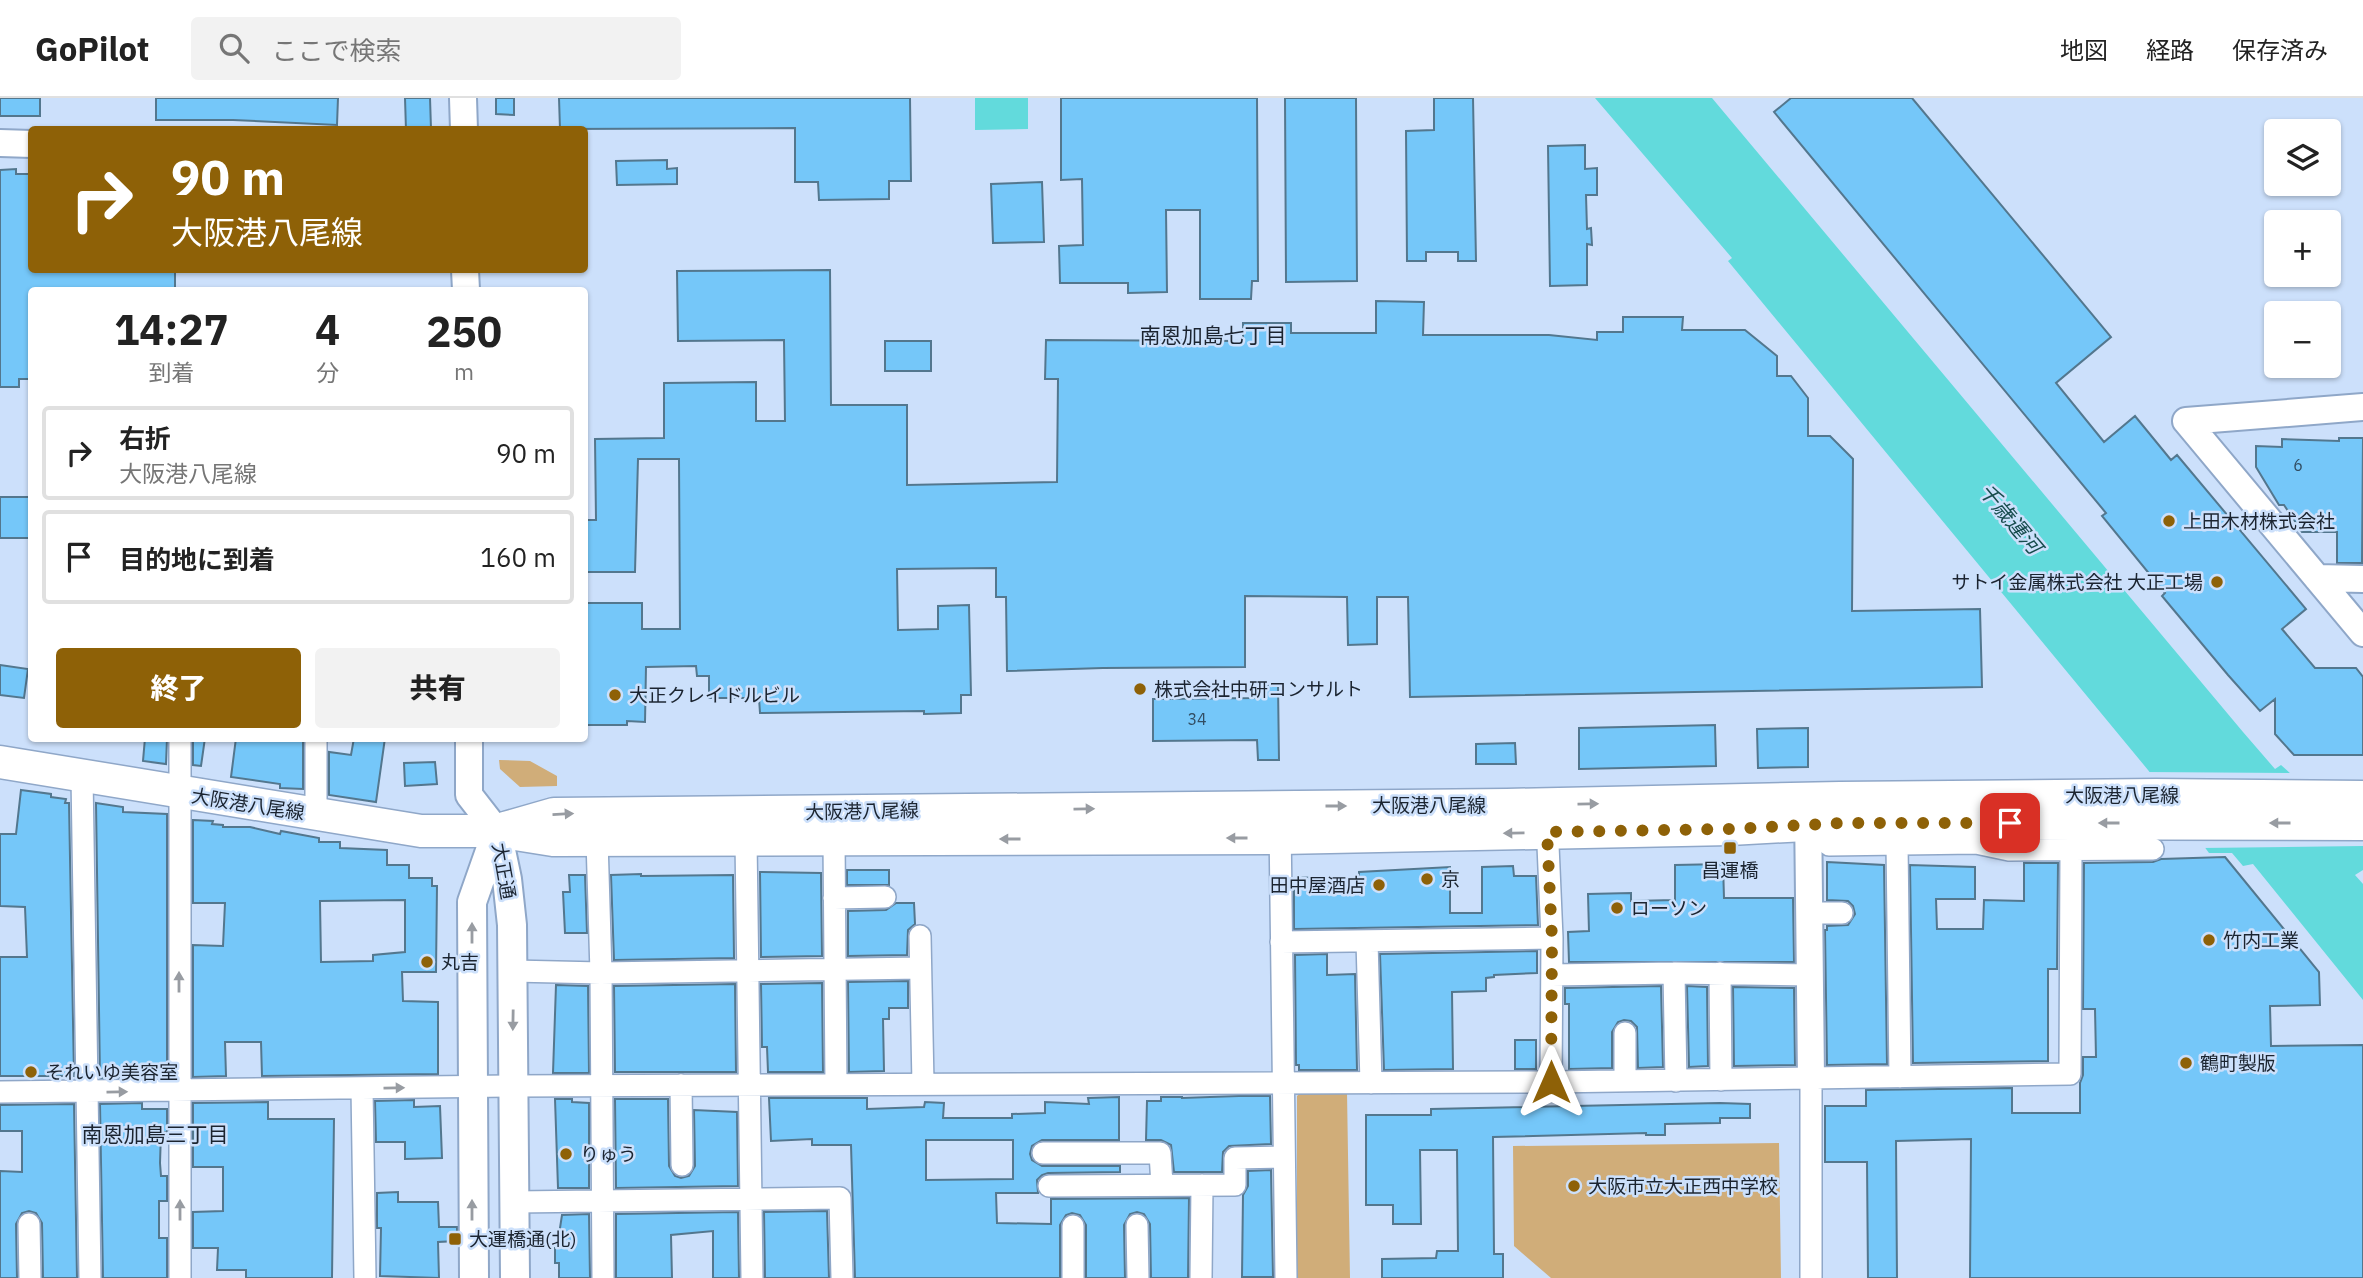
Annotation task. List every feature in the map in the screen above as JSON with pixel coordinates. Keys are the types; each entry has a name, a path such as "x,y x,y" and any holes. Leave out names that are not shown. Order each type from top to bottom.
{"main road":[{"name":"大阪港八尾線","path":"0,762 433,832 497,831 554,840 1281,838 1547,818 1808,812 2156,795 2320,797 2358,815"},
{"name":"大阪港八尾線","path":"497,831 554,814 1279,807 1547,818"},
{"name":"大阪港八尾線","path":"1808,812 1843,823 2177,822 2358,815"},
{"name":"大正通","path":"497,831 507,879 512,925 515,1278"},
{"name":"大正通","path":"474,1278 472,902 497,831"}],"street":[{"path":"463,98 464,126"},
{"path":"0,143 28,144"},
{"path":"2363,407 2186,421 2363,633"},
{"path":"2317,579 2363,579"},
{"path":"180,742 180,1278"},
{"path":"316,742 316,815"},
{"path":"469,742 469,795 497,831"},
{"path":"82,776 90,1278"},
{"path":"1279,807 1286,1278"},
{"path":"1808,812 1829,845 1976,843 2009,850 2153,849"},
{"path":"1808,812 1811,1278"},
{"path":"1547,818 1552,939 1551,1082"},
{"path":"746,839 752,1278"},
{"path":"597,840 601,973 603,1278"},
{"path":"834,840 836,1084"},
{"path":"1897,844 1900,1077"},
{"path":"0,1092 472,1086 1676,1081 2070,1074 2071,850"},
{"path":"834,898 885,897"},
{"path":"1809,914 1842,914"},
{"path":"920,936 923,1084"},
{"path":"1282,942 1552,939"},
{"path":"1367,941 1371,1083"},
{"path":"513,971 601,973 920,968"},
{"path":"1674,973 1676,1081"},
{"path":"1720,973 1721,1080"},
{"path":"1552,975 1810,975"},
{"path":"1625,1033 1625,1081"},
{"path":"681,1085 681,1165"},
{"path":"362,1088 365,1278"},
{"path":"1043,1153 1160,1153 1162,1185"},
{"path":"1049,1186 1236,1185 1235,1158 1284,1157"},
{"path":"1201,1278 1202,1185"},
{"path":"514,1202 840,1198 842,1278"},
{"path":"29,1224 30,1278"},
{"path":"1137,1225 1138,1278"},
{"path":"1073,1226 1073,1278"}],"shaded area":[{"path":"499,760 530,761 557,776 557,786 520,787 500,769"},
{"path":"1302,1091 1347,1092 1350,1278 1297,1278 1297,1096"},
{"path":"1779,1143 1781,1278 1551,1278 1514,1246 1513,1146"}],"water":[{"path":"975,98 1028,98 1028,129 975,130"},
{"name":"千歳運河","path":"1595,98 1712,98 2275,769 2281,765 2363,839 2363,870 2355,875 2363,884 2363,1000 2253,864 2243,866 2232,853 2209,853 2148,770 1728,261 1732,258"}],"pier":[{"path":"2145,772 2294,773 2363,837 2363,846 2201,848"}],"building":[{"path":"0,98 40,98 40,116 0,116"},
{"path":"156,98 338,98 337,125 233,120 156,120"},
{"path":"405,98 430,98 431,126 406,126"},
{"path":"496,98 514,98 514,115 496,114"},
{"path":"559,98 910,98 911,181 889,181 889,199 819,200 818,182 795,182 795,128 588,129 588,126 560,126"},
{"path":"1061,98 1257,98 1258,281 1252,281 1251,299 1200,299 1200,210 1166,210 1167,292 1128,293 1128,283 1060,283 1059,246 1083,245 1082,179 1061,180"},
{"path":"1285,98 1356,98 1357,281 1286,282"},
{"path":"1434,98 1473,98 1476,261 1458,261 1458,252 1426,252 1426,261 1407,261 1406,131 1434,130"},
{"path":"1791,98 1912,98 2111,337 2056,383 2104,442 2135,416 2171,460 2177,455 2306,609 2282,629 2315,668 2356,668 2363,677 2363,755 2294,755 2275,734 2275,699 2260,711 2228,675 2162,596 2165,593 2102,516 2106,513 1774,112"},
{"path":"1585,145 1585,169 1597,168 1597,195 1586,195 1587,229 1591,228 1592,245 1587,244 1587,285 1550,286 1548,146"},
{"path":"667,160 667,169 677,168 677,184 617,185 616,161"},
{"path":"16,169 16,174 28,174 28,273 175,273 175,287 28,287 28,379 19,379 19,387 0,387 0,170"},
{"path":"1042,182 1044,242 993,243 991,184"},
{"path":"830,270 831,405 907,405 907,485 1057,482 1058,379 1045,379 1046,340 1243,341 1243,323 1291,323 1291,333 1376,333 1376,301 1424,302 1423,335 1549,335 1597,340 1597,332 1623,332 1623,317 1683,317 1682,330 1745,330 1777,356 1777,376 1791,376 1808,398 1808,436 1830,436 1853,459 1852,611 1980,609 1982,687 1410,697 1408,597 1377,597 1377,644 1348,645 1347,597 1245,596 1245,667 1007,671 1006,597 996,597 996,568 897,569 898,630 938,629 938,606 969,605 971,695 961,695 961,713 760,713 759,698 709,698 709,676 697,676 696,666 646,667 645,722 588,725 588,603 642,603 642,629 680,629 679,459 638,459 635,572 588,572 588,520 596,520 595,439 664,438 664,383 756,382 756,421 785,421 784,340 678,341 677,271"},
{"path":"885,341 931,341 931,371 885,371"},
{"path":"2339,438 2363,438 2362,563 2337,563 2337,532 2302,532 2284,505 2279,505 2256,467 2256,446 2282,447 2282,439 2339,441"},
{"path":"0,497 28,497 28,538 0,538"},
{"path":"0,665 28,669 24,698 0,695"},
{"name":"株式会社中研コンサルト","path":"1256,685 1278,685 1279,760 1258,760 1257,740 1153,741 1153,699 1257,698"},
{"path":"1715,725 1716,766 1579,769 1579,728"},
{"path":"1808,728 1808,767 1758,768 1757,729"},
{"path":"145,742 167,742 166,764 143,761"},
{"path":"193,742 204,742 201,766 193,765"},
{"path":"235,742 303,742 303,789 280,788 280,784 231,777"},
{"path":"353,742 384,742 376,802 329,795 329,752 351,755"},
{"path":"1515,743 1516,764 1476,764 1476,744"},
{"path":"435,762 437,784 405,786 404,763"},
{"path":"21,790 51,794 51,797 66,799 65,803 69,803 74,1076 0,1076 0,957 27,957 25,907 0,906 0,834 16,834"},
{"path":"96,803 123,807 123,812 167,814 167,1077 100,1078"},
{"path":"193,820 213,821 212,824 223,827 250,827 280,834 281,831 319,838 319,842 340,842 340,848 387,850 387,865 409,865 409,878 432,878 432,886 437,886 436,972 402,972 403,1001 438,1002 438,1074 262,1076 261,1042 225,1042 226,1076 193,1077 193,945 223,946 225,903 193,903","holes":["405,900 405,952 373,955 373,961 321,962 320,901"]},
{"path":"2225,857 2319,972 2320,1005 2270,1006 2271,1046 2363,1045 2363,1278 1970,1278 1971,1139 1896,1141 1897,1278 1868,1278 1867,1162 1825,1162 1825,1106 1866,1106 1866,1090 2012,1088 2012,1113 2080,1113 2083,1057 2096,1057 2095,1009 2083,1009 2084,863"},
{"path":"1827,862 1884,865 1887,1064 1827,1065 1825,930 1827,926 1848,925 1855,914 1848,901 1827,900"},
{"path":"2024,863 2058,863 2057,969 2048,969 2048,1061 1913,1063 1910,865 1975,867 1975,899 1936,899 1937,929 1983,929 1984,900 2024,901"},
{"path":"1723,864 1724,898 1793,898 1794,962 1569,962 1568,932 1589,931 1588,894 1631,893 1631,901 1675,900 1675,865"},
{"path":"1513,866 1514,876 1536,876 1538,925 1294,929 1294,878 1329,877 1329,886 1359,886 1359,872 1450,867 1450,913 1482,913 1482,867"},
{"path":"847,870 889,870 889,885 847,885"},
{"path":"760,872 821,873 822,956 761,957"},
{"path":"569,875 585,875 587,933 565,933 563,892 570,892"},
{"path":"611,875 733,875 734,958 614,960"},
{"path":"896,903 914,903 915,924 908,930 907,955 848,956 848,911 886,910"},
{"path":"1537,951 1537,973 1494,975 1486,978 1486,991 1452,992 1453,1069 1384,1070 1380,954"},
{"path":"1327,954 1327,975 1355,974 1357,1070 1299,1070 1299,1065 1296,1065 1295,955"},
{"path":"908,981 908,1008 889,1008 889,1019 883,1019 884,1071 849,1072 848,982"},
{"path":"822,983 823,1072 768,1072 767,1047 762,1047 761,984"},
{"path":"735,984 736,1072 615,1072 614,986"},
{"path":"556,985 588,986 589,1073 553,1073"},
{"path":"1661,986 1663,1067 1638,1068 1637,1027 1631,1021 1624,1020 1618,1022 1612,1032 1612,1068 1569,1069 1569,1004 1565,1004 1565,988"},
{"path":"1687,986 1707,987 1708,1066 1689,1067"},
{"path":"1733,987 1794,988 1795,1065 1734,1066"},
{"path":"1515,1040 1536,1040 1536,1069 1515,1069"},
{"path":"1270,1096 1271,1144 1229,1146 1223,1152 1222,1172 1174,1172 1171,1145 1161,1140 1146,1140 1147,1101 1161,1101 1161,1097"},
{"path":"1119,1097 1119,1140 1042,1140 1032,1146 1032,1160 1042,1166 1120,1166 1120,1172 1048,1173 1037,1180 1038,1193 996,1193 997,1223 1051,1224 1051,1199 1189,1198 1188,1278 1151,1278 1150,1224 1144,1214 1137,1212 1130,1214 1124,1225 1125,1278 1086,1278 1086,1225 1080,1215 1072,1213 1066,1215 1060,1225 1060,1278 855,1278 851,1145 812,1145 812,1139 771,1141 769,1098 867,1098 867,1109 924,1107 925,1102 944,1103 943,1118 1012,1118 1012,1114 1045,1113 1045,1102 1089,1104 1088,1098","holes":["926,1140 1013,1140 1013,1179 926,1180"]},
{"path":"555,1099 589,1103 589,1188 558,1188"},
{"path":"615,1099 668,1099 669,1166 675,1176 681,1178 689,1176 695,1166 694,1110 737,1112 738,1186 616,1188"},
{"path":"414,1100 414,1107 440,1106 442,1158 405,1159 405,1142 376,1142 375,1101"},
{"path":"268,1102 268,1119 334,1119 332,1278 246,1278 246,1270 217,1270 218,1248 193,1248 193,1212 223,1211 223,1167 193,1167 193,1103"},
{"path":"142,1103 142,1109 167,1109 167,1132 161,1132 160,1163 161,1176 167,1176 167,1201 159,1201 159,1238 167,1238 167,1278 103,1278 100,1104"},
{"path":"74,1104 77,1278 43,1278 42,1223 36,1213 29,1211 22,1213 16,1224 17,1278 0,1278 0,1171 22,1172 22,1131 0,1131 0,1105"},
{"path":"1750,1104 1750,1118 1720,1118 1720,1123 1665,1124 1665,1135 1646,1133 1493,1137 1494,1254 1503,1254 1503,1278 1382,1278 1382,1259 1436,1258 1437,1251 1458,1251 1457,1150 1420,1150 1421,1224 1393,1224 1393,1205 1366,1205 1366,1115 1431,1115 1431,1109"},
{"path":"1271,1170 1273,1277 1242,1277 1243,1195 1248,1186 1248,1171"},
{"path":"398,1192 398,1202 438,1202 439,1227 457,1227 457,1241 438,1242 439,1278 380,1276 381,1228 377,1228 377,1193"},
{"path":"827,1211 829,1278 765,1278 764,1212"},
{"path":"738,1212 739,1278 713,1278 713,1231 671,1235 672,1278 616,1278 616,1214"},
{"path":"589,1214 590,1278 559,1278 559,1263 555,1263 555,1241 558,1241 562,1215"}],"place":[{"name":"上田木材株式会社","path":"2169,521"},
{"name":"サトイ金属株式会社 大正工場","path":"2217,582"},
{"name":"株式会社中研コンサルト","path":"1140,689"},
{"name":"大正クレイドルビル","path":"615,695"},
{"name":"昌運橋","path":"1730,848"},
{"name":"京","path":"1427,879"},
{"name":"田中屋酒店","path":"1379,885"},
{"name":"ローソン","path":"1617,908"},
{"name":"竹内工業","path":"2209,940"},
{"name":"丸吉","path":"427,962"},
{"name":"鶴町製版","path":"2186,1063"},
{"name":"それいゆ美容室","path":"31,1072"},
{"name":"りゅう","path":"566,1154"},
{"name":"大阪市立大正西中学校","path":"1574,1186"},
{"name":"大運橋通(北)","path":"455,1239"}],"district":[{"name":"南恩加島七丁目","path":"1213,336"},
{"name":"南恩加島三丁目","path":"155,1135"}],"route":[{"path":"1551,1082 1552,939 1547,832 1730,829 1843,823 2010,823"}]}
